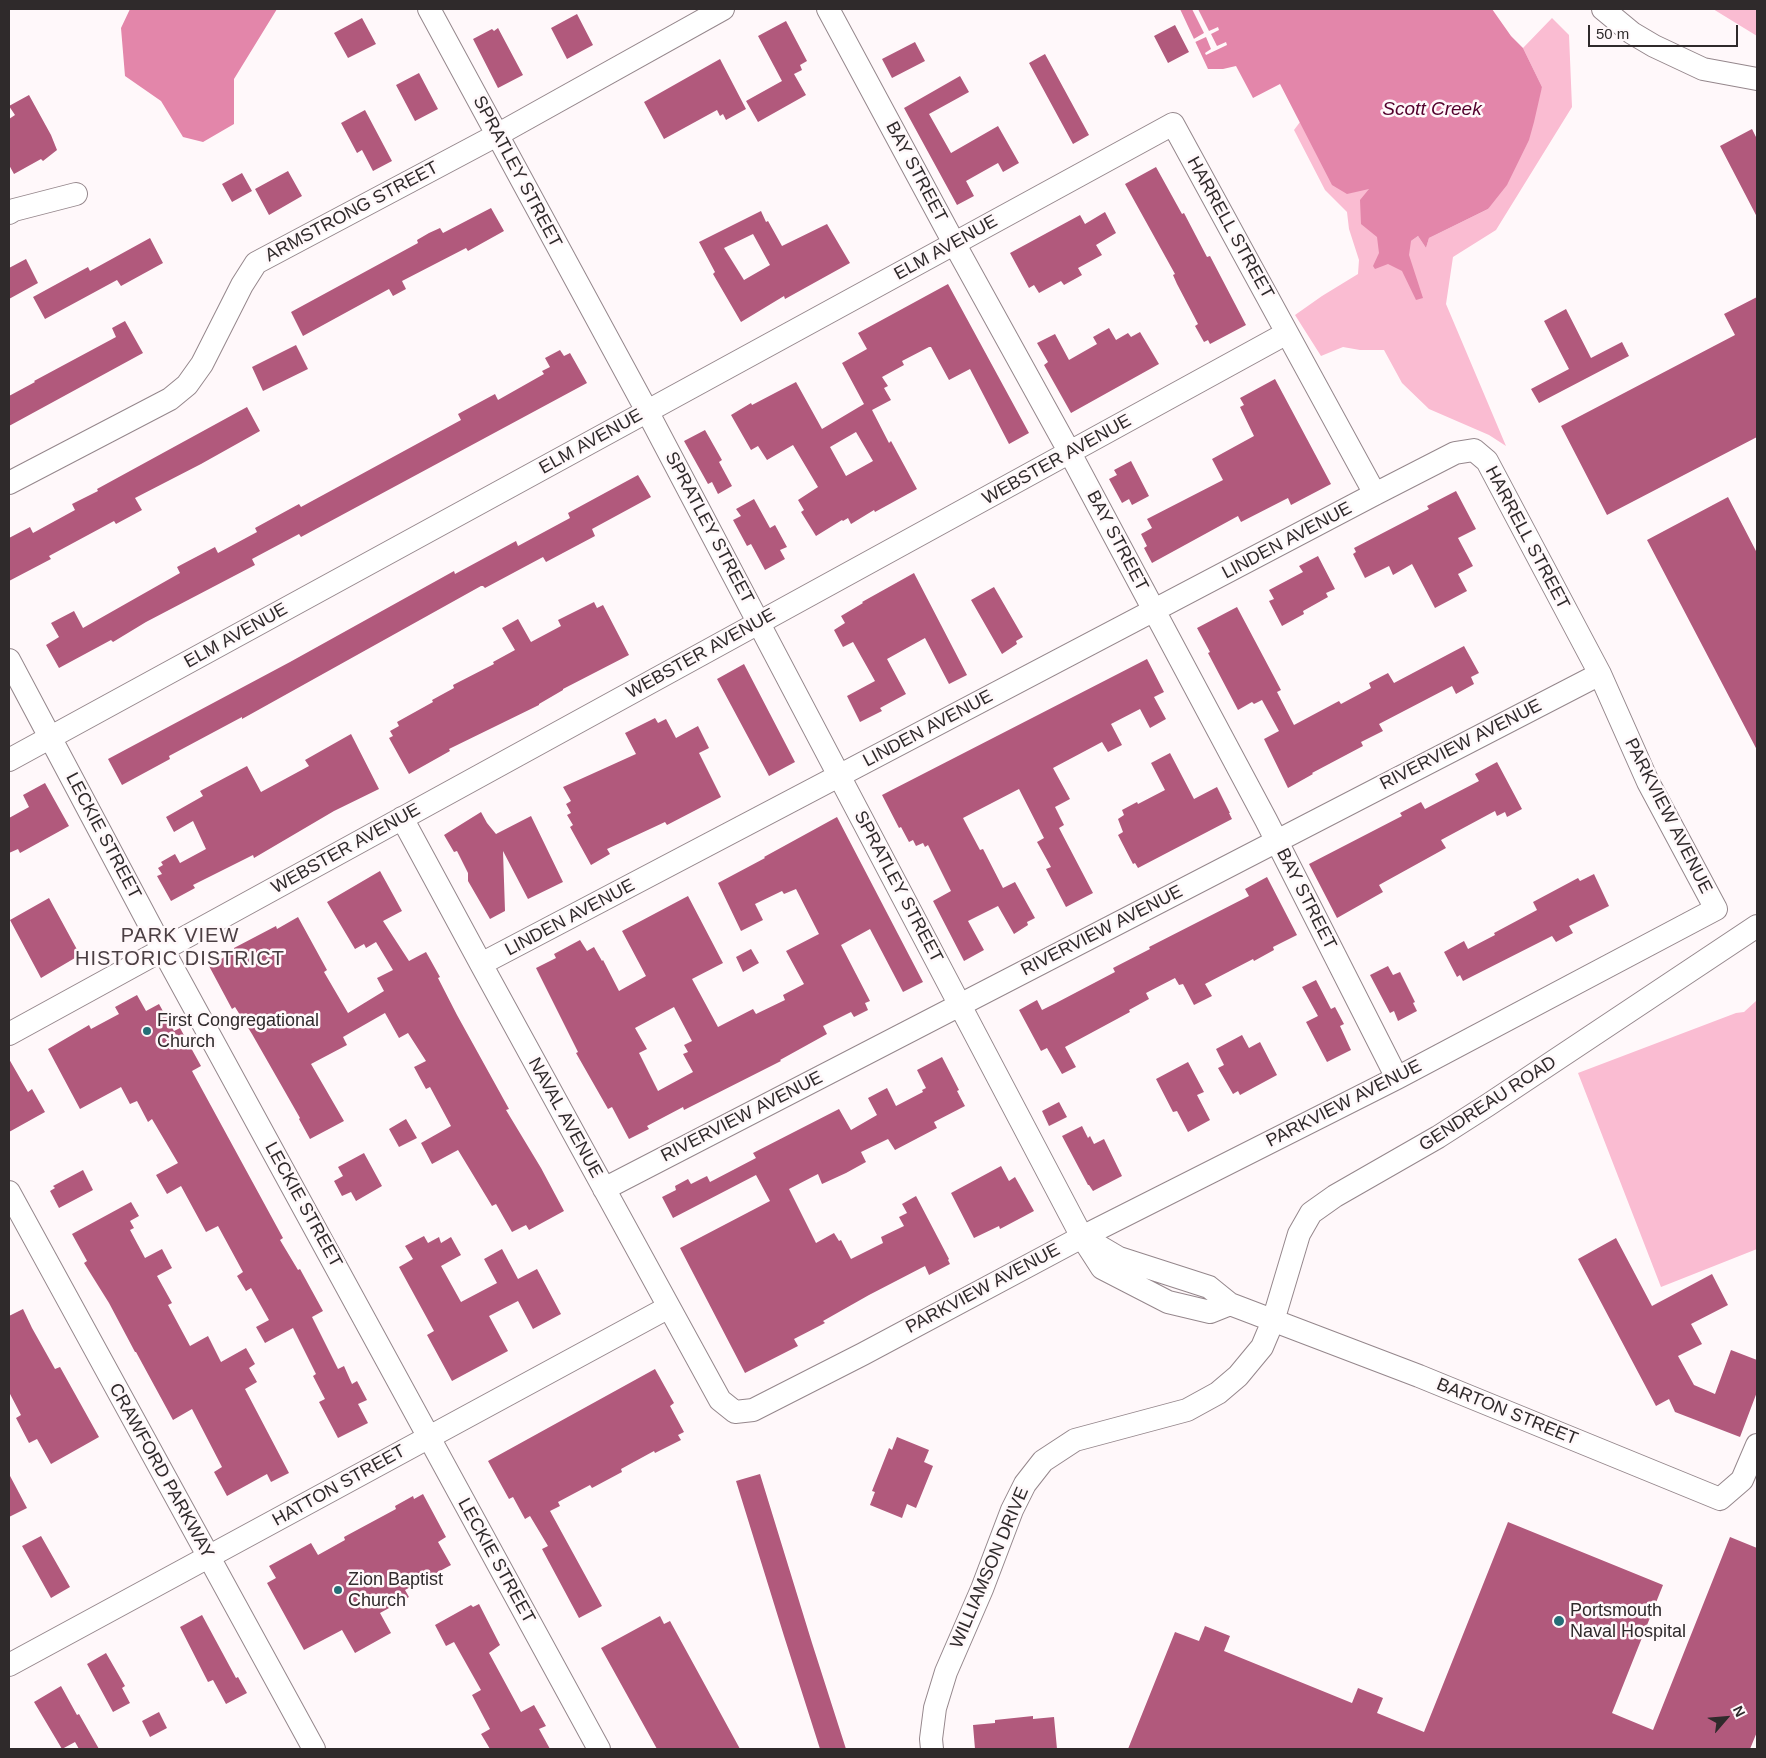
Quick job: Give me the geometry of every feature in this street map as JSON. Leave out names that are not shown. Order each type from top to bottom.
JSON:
[{"type":"street","name":"SPRATLEY STREET","points":[[429,9],[647,411],[1082,1236]]},
{"type":"street","name":"ARMSTRONG STREET","points":[[9,483],[170,399],[187,385],[202,364],[242,285],[256,263],[497,135],[723,9]]},
{"type":"street","name":"BAY STREET","points":[[828,9],[1070,453],[1277,840],[1397,1078]]},
{"type":"street","points":[[1604,9],[1632,33],[1654,46],[1703,69],[1757,79]]},
{"type":"street","name":"ELM AVENUE","points":[[9,760],[1173,124]]},
{"type":"street","name":"HARRELL STREET","points":[[1173,124],[1287,333]]},
{"type":"street","points":[[9,213],[14,210],[76,194]]},
{"type":"street","points":[[1287,333],[1375,494]]},
{"type":"street","name":"WEBSTER AVENUE","points":[[9,1034],[1287,333]]},
{"type":"street","name":"HARRELL STREET","points":[[1375,494],[1456,453],[1474,450],[1487,461],[1600,674]]},
{"type":"street","name":"LINDEN AVENUE","points":[[481,964],[1375,494]]},
{"type":"street","name":"LECKIE STREET","points":[[9,660],[164,950],[599,1749]]},
{"type":"street","name":"RIVERVIEW AVENUE","points":[[604,1189],[1600,674]]},
{"type":"street","name":"PARKVIEW AVENUE","points":[[735,1412],[753,1410],[863,1354],[1082,1236],[1397,1078],[1716,909],[1648,782],[1600,674]]},
{"type":"street","name":"NAVAL AVENUE","points":[[402,818],[720,1400],[735,1412]]},
{"type":"street","name":"GENDREAU ROAD","points":[[1273,1321],[1299,1234],[1311,1213],[1335,1196],[1455,1127],[1757,926]]},
{"type":"street","name":"CRAWFORD PARKWAY","points":[[9,1192],[207,1557],[314,1749]]},
{"type":"street","name":"BARTON STREET","points":[[1082,1236],[1102,1268],[1168,1302],[1210,1312],[1230,1304],[1419,1376],[1720,1499],[1742,1480],[1757,1445]]},
{"type":"street","name":"HATTON STREET","points":[[9,1665],[669,1307]]},
{"type":"street","name":"WILLIAMSON DRIVE","points":[[932,1749],[931,1739],[936,1708],[946,1672],[982,1589],[1012,1510],[1025,1484],[1043,1461],[1075,1440],[1187,1410],[1218,1393],[1238,1376],[1262,1347],[1273,1321]]},
{"type":"shaded area","points":[[1713,9],[1757,9],[1757,36]]},
{"type":"shaded area","points":[[1552,18],[1569,35],[1572,107],[1496,230],[1453,257],[1446,304],[1506,446],[1489,435],[1429,409],[1402,383],[1384,350],[1360,350],[1343,347],[1321,356],[1295,315],[1358,274],[1359,260],[1349,229],[1347,212],[1325,190],[1294,130],[1300,122],[1347,189],[1370,189],[1411,241],[1418,236],[1426,248],[1429,238],[1488,209],[1542,87],[1523,48]]},
{"type":"shaded area","points":[[1756,1001],[1757,1249],[1661,1287],[1578,1073],[1736,1013],[1744,1012]]},
{"type":"water","points":[[130,9],[277,9],[234,79],[234,124],[203,142],[183,137],[161,101],[125,76],[121,28]]},
{"type":"water","name":"Scott Creek","points":[[1180,9],[1492,9],[1511,36],[1523,48],[1542,87],[1534,122],[1529,140],[1507,185],[1488,209],[1429,238],[1426,248],[1418,236],[1411,241],[1409,255],[1423,298],[1416,300],[1402,271],[1388,264],[1375,269],[1373,266],[1379,253],[1377,237],[1361,224],[1360,200],[1369,189],[1347,194],[1332,185],[1280,84],[1253,98],[1236,66],[1223,69],[1208,69]]},
{"type":"pier","points":[[1192,9],[1198,9],[1209,31],[1218,27],[1219,30],[1211,34],[1217,46],[1226,42],[1227,45],[1206,55],[1205,53],[1211,49],[1206,37],[1193,43],[1192,40],[1204,33]]},
{"type":"building","points":[[577,14],[593,45],[567,59],[551,28]]},
{"type":"building","points":[[362,18],[376,44],[348,58],[334,33]]},
{"type":"building","points":[[786,21],[807,61],[800,65],[802,70],[794,74],[806,95],[758,122],[746,101],[782,81],[758,36]]},
{"type":"building","points":[[1175,25],[1189,52],[1168,63],[1154,36]]},
{"type":"building","points":[[498,28],[523,75],[498,88],[473,39],[492,29],[494,31]]},
{"type":"building","points":[[915,42],[925,61],[892,78],[882,59]]},
{"type":"building","points":[[1045,54],[1089,135],[1073,144],[1029,63]]},
{"type":"building","points":[[720,59],[746,109],[726,120],[723,114],[720,116],[717,110],[664,139],[644,102]]},
{"type":"building","points":[[419,73],[438,109],[415,121],[396,85]]},
{"type":"building","points":[[960,76],[969,92],[929,114],[951,153],[998,126],[1019,163],[1003,172],[998,163],[966,181],[974,196],[957,205],[904,108]]},
{"type":"building","points":[[29,95],[57,150],[43,161],[41,159],[14,174],[9,165],[9,119],[15,115],[9,106]]},
{"type":"building","points":[[365,110],[392,161],[373,171],[362,150],[357,153],[341,123]]},
{"type":"building","points":[[1752,129],[1757,139],[1757,217],[1720,146]]},
{"type":"building","points":[[1156,167],[1182,214],[1184,213],[1207,257],[1210,256],[1246,325],[1210,344],[1208,340],[1204,342],[1195,326],[1198,324],[1177,284],[1173,275],[1175,274],[1125,184]]},
{"type":"building","points":[[288,171],[302,196],[269,215],[255,189]]},
{"type":"building","points":[[242,173],[252,191],[232,202],[222,184]]},
{"type":"building","points":[[491,208],[504,231],[468,251],[466,248],[402,281],[406,289],[393,296],[389,289],[303,336],[291,312],[418,243],[417,240],[429,233],[440,228],[443,233]]},
{"type":"building","points":[[761,211],[782,246],[827,224],[850,263],[785,299],[784,296],[741,322],[713,274],[715,272],[699,242]],"holes":[[[753,234],[770,265],[744,280],[724,248]]]},
{"type":"building","points":[[1105,212],[1116,233],[1096,245],[1102,255],[1078,268],[1082,275],[1064,285],[1061,281],[1039,293],[1034,285],[1029,288],[1010,253],[1080,215],[1085,224]]},
{"type":"building","points":[[150,238],[163,263],[121,286],[117,280],[45,319],[33,297],[88,267],[90,271]]},
{"type":"building","points":[[26,259],[38,283],[9,299],[9,268]]},
{"type":"building","points":[[948,284],[1029,433],[1009,444],[970,369],[949,380],[931,347],[929,347],[902,361],[904,365],[882,377],[888,386],[884,388],[891,400],[872,410],[889,443],[891,441],[917,489],[875,512],[874,510],[851,524],[848,518],[842,520],[816,536],[801,512],[804,510],[798,500],[818,487],[793,445],[767,460],[758,446],[751,450],[731,415],[751,403],[752,405],[796,382],[822,429],[864,404],[842,363],[867,349],[858,333]],"holes":[[[856,432],[873,461],[846,476],[830,447]]]},
{"type":"building","points":[[1757,297],[1757,437],[1607,515],[1561,426],[1735,335],[1724,314]]},
{"type":"building","points":[[1566,309],[1591,358],[1622,342],[1629,356],[1539,403],[1531,389],[1569,369],[1544,321]]},
{"type":"building","points":[[125,321],[143,353],[9,426],[9,396],[116,337],[112,328]]},
{"type":"building","points":[[1109,328],[1116,340],[1128,333],[1131,337],[1140,332],[1159,364],[1071,413],[1044,365],[1048,362],[1037,343],[1055,334],[1069,360],[1097,344],[1093,337]]},
{"type":"building","points":[[296,345],[308,369],[263,391],[252,367]]},
{"type":"building","points":[[560,350],[564,356],[570,353],[587,383],[301,537],[299,534],[252,559],[255,565],[146,622],[113,642],[111,640],[59,668],[46,645],[59,637],[51,623],[74,611],[83,628],[180,573],[177,567],[215,547],[218,553],[257,532],[255,528],[299,504],[301,507],[461,420],[458,414],[495,394],[498,400],[544,374],[542,371],[550,367],[545,358]]},
{"type":"building","points":[[1275,379],[1331,484],[1291,505],[1288,498],[1241,522],[1238,516],[1152,563],[1144,548],[1147,546],[1141,534],[1152,528],[1147,519],[1223,480],[1212,459],[1254,436],[1240,407],[1244,405],[1240,398]]},
{"type":"building","points":[[247,407],[260,431],[135,498],[142,510],[116,524],[114,521],[49,556],[51,559],[9,581],[9,538],[30,527],[33,533],[75,510],[72,504],[98,491],[97,489]]},
{"type":"building","points":[[705,430],[722,460],[719,462],[732,486],[718,494],[712,482],[708,484],[684,441]]},
{"type":"building","points":[[1131,461],[1149,496],[1132,505],[1129,499],[1122,503],[1109,479],[1117,475],[1114,470]]},
{"type":"building","points":[[638,475],[651,497],[592,529],[595,536],[546,562],[543,557],[485,588],[481,586],[242,719],[242,717],[169,756],[170,759],[122,785],[108,759],[290,662],[454,571],[455,574],[516,541],[518,546],[570,518],[568,513]]},
{"type":"building","points":[[1456,491],[1476,529],[1458,538],[1473,566],[1458,574],[1467,591],[1435,608],[1412,564],[1393,575],[1389,566],[1365,578],[1353,554],[1356,552],[1354,548],[1429,509],[1427,506]]},
{"type":"building","points":[[1728,497],[1757,553],[1757,750],[1647,540]]},
{"type":"building","points":[[754,499],[770,528],[775,525],[787,547],[780,550],[785,559],[765,570],[751,544],[747,546],[733,520],[741,516],[736,509]]},
{"type":"building","points":[[1318,556],[1335,589],[1326,593],[1328,597],[1303,611],[1304,614],[1282,626],[1269,601],[1274,599],[1269,590],[1303,572],[1299,566]]},
{"type":"building","points":[[914,573],[967,675],[949,684],[925,638],[887,659],[906,694],[880,708],[882,711],[860,722],[847,696],[875,681],[853,642],[843,647],[834,630],[845,623],[841,616]]},
{"type":"building","points":[[994,587],[1023,637],[1016,641],[1017,644],[1002,654],[971,600]]},
{"type":"building","points":[[594,602],[597,608],[603,605],[629,655],[563,689],[539,705],[449,749],[450,751],[409,774],[389,738],[393,736],[390,731],[399,726],[397,722],[433,702],[432,700],[454,688],[453,685],[494,664],[493,662],[515,650],[502,628],[518,619],[531,642],[561,626],[558,620]]},
{"type":"building","points":[[1237,607],[1281,690],[1277,692],[1294,725],[1339,701],[1341,704],[1371,688],[1369,683],[1388,673],[1394,683],[1464,646],[1479,673],[1471,677],[1474,684],[1456,694],[1452,686],[1379,724],[1383,731],[1361,742],[1363,746],[1288,788],[1264,739],[1279,731],[1262,700],[1254,704],[1252,702],[1238,710],[1197,628]]},
{"type":"building","points":[[1147,659],[1164,692],[1154,697],[1166,719],[1150,728],[1140,709],[1111,724],[1122,745],[1108,752],[1102,742],[1053,768],[1070,799],[1055,807],[1064,825],[1059,828],[1093,893],[1066,907],[1046,869],[1051,867],[1037,842],[1044,838],[1019,789],[963,818],[980,850],[983,849],[1003,888],[1015,882],[1035,918],[1027,922],[1028,925],[1014,934],[998,906],[968,921],[984,950],[964,961],[933,901],[951,891],[928,845],[925,847],[923,843],[916,846],[913,840],[909,842],[901,827],[899,828],[882,795]]},
{"type":"building","points":[[744,664],[795,762],[769,776],[717,679]]},
{"type":"building","points":[[655,718],[658,723],[666,719],[676,738],[698,726],[709,748],[699,753],[721,797],[667,825],[665,822],[607,849],[610,854],[591,865],[570,827],[573,825],[567,815],[571,813],[566,804],[571,801],[563,787],[636,754],[625,733]]},
{"type":"building","points":[[351,734],[379,789],[334,811],[254,858],[253,855],[193,885],[195,888],[171,901],[157,876],[162,874],[158,868],[163,865],[161,862],[175,854],[180,863],[206,849],[193,821],[174,832],[166,817],[203,796],[200,791],[247,766],[261,792],[309,766],[305,760]]},
{"type":"building","points":[[1170,753],[1194,799],[1217,787],[1232,819],[1138,868],[1135,863],[1133,864],[1118,835],[1123,832],[1118,819],[1124,815],[1122,810],[1165,790],[1151,763]]},
{"type":"building","points":[[1497,762],[1522,809],[1507,817],[1505,812],[1497,816],[1495,811],[1441,840],[1446,848],[1379,885],[1383,892],[1337,918],[1309,864],[1402,816],[1400,813],[1421,802],[1425,809],[1479,781],[1475,774]]},
{"type":"building","points":[[45,783],[69,826],[20,853],[18,849],[9,853],[9,818],[29,807],[23,795]]},
{"type":"building","points":[[481,812],[496,834],[531,816],[563,882],[528,899],[503,851],[505,911],[490,919],[468,881],[468,873],[457,851],[454,852],[444,835]]},
{"type":"building","points":[[837,817],[923,982],[903,992],[870,929],[841,945],[870,1001],[865,1003],[868,1010],[854,1017],[851,1012],[823,1026],[827,1034],[781,1061],[684,1110],[683,1107],[647,1126],[649,1129],[629,1139],[612,1107],[608,1109],[576,1053],[578,1052],[536,968],[556,958],[554,954],[580,940],[587,951],[594,947],[619,991],[646,976],[622,931],[688,896],[723,963],[692,979],[718,1027],[753,1009],[756,1014],[785,1000],[783,995],[804,984],[786,951],[819,934],[796,889],[784,894],[782,891],[755,904],[763,920],[741,931],[718,883]],"holes":[[[674,1007],[692,1041],[684,1045],[688,1052],[683,1054],[693,1072],[658,1091],[639,1053],[647,1049],[635,1028]]]},
{"type":"building","points":[[380,871],[402,911],[383,921],[409,961],[426,952],[440,977],[438,978],[457,1015],[509,1109],[506,1110],[564,1211],[529,1230],[526,1225],[512,1232],[496,1204],[492,1206],[458,1150],[432,1164],[421,1143],[451,1126],[430,1087],[426,1089],[414,1067],[426,1061],[408,1033],[399,1038],[385,1013],[343,1037],[347,1045],[311,1064],[344,1121],[310,1139],[252,1034],[235,1007],[232,1009],[209,966],[235,951],[234,948],[276,926],[277,929],[298,917],[327,970],[324,972],[348,1013],[384,991],[377,978],[393,970],[376,942],[366,948],[364,944],[355,949],[327,902]]},
{"type":"building","points":[[1594,874],[1609,906],[1569,926],[1573,933],[1556,942],[1552,936],[1463,981],[1460,975],[1457,977],[1444,952],[1464,941],[1468,949],[1495,935],[1494,933],[1537,910],[1533,902],[1578,878],[1580,881]]},
{"type":"building","points":[[1267,877],[1297,935],[1273,947],[1274,950],[1254,961],[1253,959],[1205,984],[1212,996],[1194,1005],[1183,984],[1179,985],[1175,978],[1146,993],[1149,999],[1129,1010],[1130,1012],[1065,1047],[1076,1067],[1062,1074],[1047,1048],[1041,1051],[1019,1010],[1037,1000],[1042,1010],[1115,972],[1113,968],[1150,949],[1149,947],[1249,896],[1245,889]]},
{"type":"building","points":[[49,898],[80,955],[41,978],[10,920]]},
{"type":"building","points":[[751,949],[759,963],[743,972],[736,957]]},
{"type":"building","points":[[1388,966],[1393,975],[1400,972],[1415,1002],[1413,1003],[1417,1011],[1398,1021],[1394,1011],[1390,1013],[1370,975]]},
{"type":"building","points":[[1316,980],[1331,1009],[1335,1007],[1344,1024],[1340,1026],[1351,1050],[1327,1062],[1306,1022],[1318,1016],[1302,987]]},
{"type":"building","points":[[137,995],[146,1011],[159,1004],[174,1031],[180,1028],[201,1066],[192,1071],[283,1238],[280,1240],[298,1270],[300,1269],[323,1311],[312,1317],[338,1369],[344,1366],[352,1384],[357,1381],[367,1400],[358,1404],[368,1423],[338,1438],[319,1402],[325,1399],[313,1376],[316,1374],[293,1328],[265,1343],[256,1327],[269,1320],[251,1288],[246,1291],[237,1276],[243,1272],[218,1226],[206,1232],[181,1186],[167,1194],[156,1175],[178,1163],[152,1119],[148,1122],[137,1101],[130,1104],[121,1087],[80,1109],[48,1049],[89,1025],[91,1029],[119,1014],[115,1007]]},
{"type":"building","points":[[1242,1035],[1249,1048],[1260,1042],[1277,1075],[1240,1095],[1238,1091],[1233,1094],[1218,1068],[1224,1065],[1216,1049]]},
{"type":"building","points":[[942,1057],[965,1106],[934,1122],[937,1128],[895,1150],[888,1139],[861,1152],[866,1162],[846,1173],[822,1184],[818,1174],[789,1189],[816,1243],[834,1233],[839,1241],[841,1240],[851,1259],[883,1243],[881,1237],[904,1226],[899,1217],[907,1213],[902,1204],[916,1196],[950,1264],[929,1275],[925,1266],[869,1295],[823,1321],[825,1323],[794,1339],[798,1346],[745,1373],[680,1248],[770,1201],[756,1175],[673,1218],[662,1197],[676,1190],[675,1186],[688,1179],[691,1184],[707,1176],[710,1182],[756,1158],[753,1153],[839,1109],[851,1130],[877,1115],[868,1098],[887,1088],[896,1106],[923,1092],[922,1090],[926,1088],[917,1070]]},
{"type":"building","points":[[9,1059],[28,1092],[32,1089],[45,1112],[9,1132]]},
{"type":"building","points":[[1188,1062],[1204,1092],[1197,1095],[1210,1120],[1188,1132],[1177,1111],[1173,1112],[1156,1079]]},
{"type":"building","points":[[1059,1102],[1067,1117],[1049,1126],[1042,1111]]},
{"type":"building","points":[[406,1119],[417,1138],[399,1147],[389,1129]]},
{"type":"building","points":[[1082,1126],[1088,1138],[1090,1136],[1094,1144],[1104,1139],[1122,1176],[1093,1191],[1062,1136]]},
{"type":"building","points":[[364,1153],[382,1186],[356,1201],[351,1192],[342,1196],[334,1181],[343,1176],[338,1167]]},
{"type":"building","points":[[1001,1166],[1009,1181],[1015,1177],[1034,1211],[1000,1229],[999,1226],[974,1238],[951,1193]]},
{"type":"building","points":[[83,1170],[93,1190],[59,1208],[50,1191],[55,1188],[53,1186]]},
{"type":"building","points":[[131,1202],[139,1216],[130,1221],[134,1228],[130,1230],[145,1258],[162,1249],[172,1268],[157,1276],[172,1303],[168,1305],[190,1346],[208,1336],[221,1362],[246,1348],[255,1364],[249,1368],[257,1382],[245,1389],[289,1473],[271,1482],[267,1474],[227,1496],[214,1472],[222,1467],[192,1409],[173,1420],[109,1303],[84,1263],[87,1261],[72,1234]]},
{"type":"building","points":[[424,1236],[428,1243],[439,1237],[441,1243],[451,1237],[461,1255],[441,1266],[461,1302],[497,1283],[484,1259],[502,1249],[518,1279],[537,1269],[561,1314],[533,1329],[518,1301],[489,1316],[508,1351],[452,1381],[427,1335],[434,1331],[399,1267],[413,1259],[405,1246]]},
{"type":"building","points":[[1616,1238],[1652,1306],[1712,1274],[1728,1305],[1691,1324],[1702,1344],[1678,1356],[1694,1385],[1715,1394],[1731,1350],[1757,1360],[1757,1392],[1740,1437],[1675,1412],[1669,1399],[1656,1406],[1578,1259]]},
{"type":"building","points":[[23,1309],[55,1369],[60,1367],[99,1437],[51,1464],[37,1439],[29,1443],[16,1418],[21,1415],[9,1392],[9,1316]]},
{"type":"building","points":[[655,1369],[674,1403],[670,1406],[684,1432],[678,1435],[681,1440],[655,1453],[654,1451],[621,1469],[622,1472],[592,1488],[590,1485],[558,1502],[560,1506],[550,1511],[602,1606],[579,1618],[542,1549],[548,1546],[530,1516],[525,1519],[513,1497],[509,1499],[488,1461]]},
{"type":"building","points":[[897,1437],[929,1450],[924,1462],[933,1466],[916,1508],[907,1504],[902,1518],[870,1505],[875,1492],[872,1491],[889,1448],[892,1450]]},
{"type":"building","points":[[9,1474],[27,1508],[9,1517]]},
{"type":"building","points":[[760,1474],[846,1749],[820,1749],[784,1636],[736,1481]]},
{"type":"building","name":"Zion Baptist Church","points":[[423,1494],[446,1537],[438,1542],[451,1565],[405,1590],[409,1597],[380,1613],[391,1633],[355,1653],[342,1630],[304,1650],[267,1583],[276,1578],[269,1566],[311,1543],[318,1555],[345,1540],[344,1537],[396,1509],[395,1506],[413,1496],[414,1499]]},
{"type":"building","name":"Portsmouth Naval Hospital","points":[[1508,1522],[1663,1585],[1612,1713],[1653,1730],[1730,1537],[1757,1548],[1757,1732],[1750,1749],[1128,1749],[1175,1632],[1199,1641],[1205,1626],[1230,1636],[1224,1651],[1352,1703],[1358,1688],[1383,1698],[1377,1713],[1424,1732]]},
{"type":"building","points":[[41,1536],[70,1587],[51,1598],[22,1546]]},
{"type":"building","points":[[479,1604],[500,1645],[489,1653],[521,1712],[534,1705],[546,1726],[539,1729],[550,1749],[490,1749],[481,1734],[490,1729],[472,1695],[481,1690],[454,1642],[446,1646],[435,1625],[471,1605],[473,1607]]},
{"type":"building","points":[[202,1615],[236,1678],[238,1677],[247,1693],[226,1704],[213,1680],[208,1682],[180,1627]]},
{"type":"building","points":[[660,1616],[664,1624],[670,1621],[740,1749],[657,1749],[601,1648]]},
{"type":"building","points":[[106,1653],[125,1686],[122,1688],[130,1703],[113,1712],[87,1664]]},
{"type":"building","points":[[61,1686],[99,1749],[79,1749],[75,1742],[62,1749],[34,1702]]},
{"type":"building","points":[[159,1712],[167,1728],[150,1737],[142,1721]]},
{"type":"building","points":[[1033,1716],[1033,1719],[1054,1717],[1057,1749],[975,1749],[973,1725],[995,1723],[995,1720]]},
{"type":"place","name":"First Congregational Church","points":[[147,1031]]},
{"type":"place","name":"Zion Baptist Church","points":[[338,1590]]},
{"type":"place","name":"Portsmouth Naval Hospital","points":[[1559,1621]]},
{"type":"district","name":"PARK VIEW HISTORIC DISTRICT","points":[[180,948]]}]
